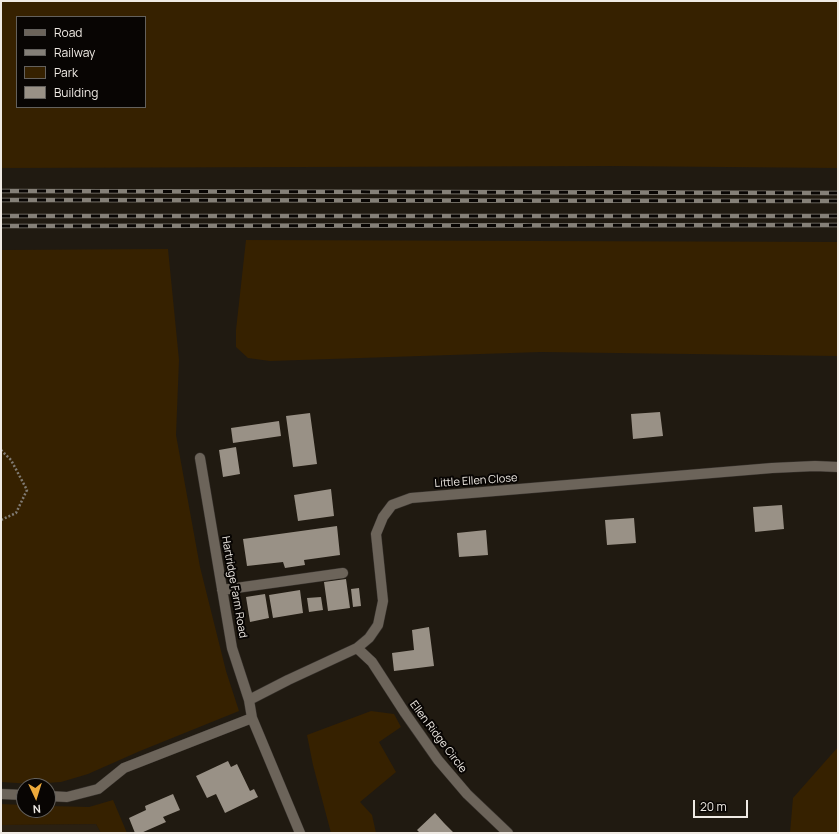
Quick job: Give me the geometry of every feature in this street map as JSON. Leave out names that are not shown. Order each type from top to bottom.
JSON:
[{"type":"street","name":"Hartridge Farm Road","points":[[200,458],[232,648],[249,700],[252,718],[300,833]]},
{"type":"street","name":"Little Ellen Close","points":[[249,700],[357,648],[369,638],[378,625],[383,600],[376,534],[383,517],[392,505],[411,498],[772,468],[816,466],[838,467]]},
{"type":"street","points":[[222,590],[343,572]]},
{"type":"street","name":"Ellen Ridge Circle","points":[[357,648],[372,662],[438,760],[467,794],[508,833]]},
{"type":"street","points":[[56,796],[67,797],[98,789],[124,768],[252,718]]},
{"type":"street","points":[[1,794],[16,795]]},
{"type":"path","points":[[1,450],[11,460],[27,490],[16,513],[1,520]]},
{"type":"shaded area","points":[[96,824],[101,833],[1,833],[1,825]]},
{"type":"green space","points":[[1,1],[838,1],[838,168],[613,166],[1,168]]},
{"type":"green space","points":[[246,240],[838,242],[838,356],[541,352],[270,361],[248,358],[236,347],[236,330]]},
{"type":"green space","points":[[168,249],[179,360],[176,435],[200,567],[226,671],[239,711],[140,751],[88,774],[61,782],[56,782],[56,778],[16,778],[16,783],[1,782],[1,250]]},
{"type":"green space","points":[[371,711],[394,714],[401,727],[379,742],[396,772],[360,802],[372,815],[376,833],[331,833],[313,765],[307,735]]},
{"type":"green space","points":[[838,747],[838,833],[790,833],[793,798]]},
{"type":"green space","points":[[113,800],[127,833],[101,833],[96,824],[1,825],[1,804],[16,805],[16,818],[56,818],[56,806],[89,807]]},
{"type":"building","points":[[660,412],[663,436],[633,439],[631,414]]},
{"type":"building","points":[[310,413],[317,464],[293,467],[286,416]]},
{"type":"building","points":[[279,421],[281,436],[233,443],[231,428]]},
{"type":"building","points":[[236,447],[240,474],[223,477],[219,450]]},
{"type":"building","points":[[331,489],[334,516],[298,521],[294,495]]},
{"type":"building","points":[[782,505],[784,529],[755,532],[753,507]]},
{"type":"building","points":[[634,518],[636,543],[607,545],[605,520]]},
{"type":"building","points":[[337,526],[340,555],[304,560],[305,565],[285,568],[283,562],[247,566],[243,539]]},
{"type":"building","points":[[486,530],[488,555],[459,557],[457,533]]},
{"type":"building","points":[[346,579],[350,608],[328,611],[324,582]]},
{"type":"building","points":[[359,588],[361,606],[353,607],[351,589]]},
{"type":"building","points":[[300,590],[303,613],[273,618],[269,595]]},
{"type":"building","points":[[265,594],[269,618],[250,622],[246,597]]},
{"type":"building","points":[[321,597],[323,610],[309,612],[307,598]]},
{"type":"building","points":[[429,627],[434,666],[394,671],[392,653],[414,650],[412,630]]},
{"type":"building","points":[[228,761],[231,767],[237,764],[250,791],[254,789],[258,797],[225,813],[216,794],[207,798],[196,776]]},
{"type":"building","points":[[173,794],[180,810],[163,817],[166,822],[141,833],[135,833],[129,818],[146,810],[145,806]]},
{"type":"building","points":[[435,813],[454,833],[420,833],[417,830]]},
{"type":"railway","points":[[1,191],[838,193]]},
{"type":"railway","points":[[1,200],[838,201]]},
{"type":"railway","points":[[1,216],[838,216]]},
{"type":"railway","points":[[1,226],[838,225]]}]
